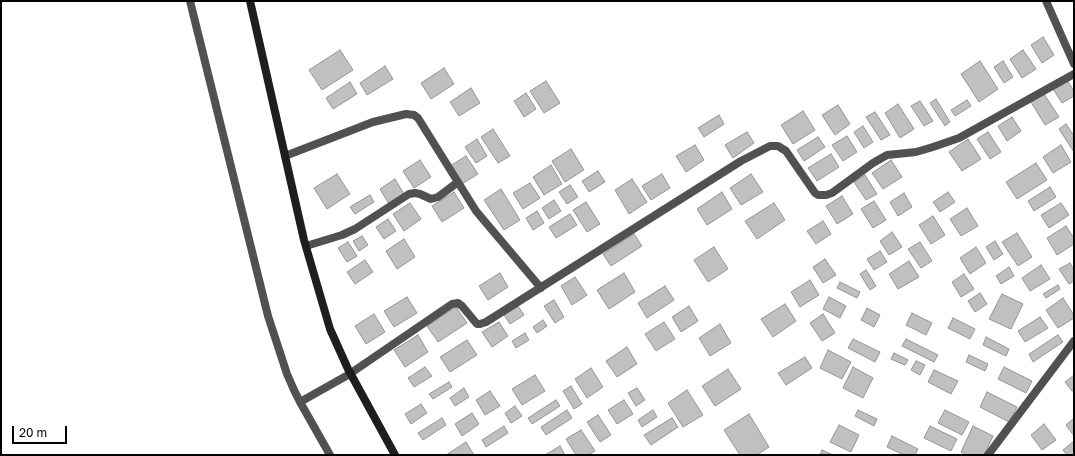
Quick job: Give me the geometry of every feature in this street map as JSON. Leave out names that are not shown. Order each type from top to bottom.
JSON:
[{"type":"main road","points":[[250,1],[284,156],[306,246],[330,329],[349,374],[395,455]]},
{"type":"street","points":[[190,1],[268,316],[294,390],[330,455]]},
{"type":"street","points":[[1046,1],[1074,64]]},
{"type":"street","points":[[300,402],[349,374],[452,304],[458,303],[477,324],[480,324],[541,288],[741,161],[770,146],[778,146],[786,151],[815,193],[818,195],[826,195],[832,193],[873,163],[887,155],[916,152],[959,138],[1074,74]]},
{"type":"street","points":[[284,156],[373,122],[411,114],[418,118],[476,211],[541,288]]},
{"type":"street","points":[[306,246],[342,235],[355,229],[409,194],[420,194],[431,199],[438,197],[458,182]]},
{"type":"street","points":[[988,455],[1074,341]]},
{"type":"building","points":[[1043,37],[1054,55],[1042,63],[1031,45]]},
{"type":"building","points":[[340,50],[353,70],[322,90],[309,70]]},
{"type":"building","points":[[1023,50],[1036,69],[1022,78],[1010,59]]},
{"type":"building","points":[[980,61],[998,89],[979,102],[961,74]]},
{"type":"building","points":[[1003,61],[1013,77],[1004,83],[994,67]]},
{"type":"building","points":[[385,66],[393,79],[367,95],[360,83]]},
{"type":"building","points":[[444,68],[454,84],[431,99],[421,83]]},
{"type":"building","points":[[1067,80],[1074,91],[1074,96],[1062,103],[1053,89]]},
{"type":"building","points":[[546,81],[560,103],[544,113],[530,91]]},
{"type":"building","points":[[350,82],[357,94],[333,109],[326,98]]},
{"type":"building","points":[[471,88],[480,103],[459,116],[450,102]]},
{"type":"building","points":[[526,93],[536,109],[524,117],[514,101]]},
{"type":"building","points":[[1044,94],[1059,117],[1045,125],[1031,102]]},
{"type":"building","points":[[936,99],[950,122],[945,126],[930,103]]},
{"type":"building","points":[[967,100],[971,106],[955,116],[951,110]]},
{"type":"building","points":[[920,101],[933,121],[924,126],[911,106]]},
{"type":"building","points":[[898,104],[914,129],[900,138],[885,113]]},
{"type":"building","points":[[838,105],[850,124],[835,135],[822,115]]},
{"type":"building","points":[[803,111],[815,130],[793,144],[781,125]]},
{"type":"building","points":[[875,112],[890,135],[881,140],[866,117]]},
{"type":"building","points":[[719,115],[724,124],[704,137],[698,128]]},
{"type":"building","points":[[1012,117],[1021,131],[1007,141],[998,126]]},
{"type":"building","points":[[1066,124],[1074,136],[1074,152],[1059,129]]},
{"type":"building","points":[[863,126],[873,142],[864,148],[854,132]]},
{"type":"building","points":[[493,129],[510,156],[498,163],[481,137]]},
{"type":"building","points":[[747,132],[754,143],[733,158],[725,145]]},
{"type":"building","points":[[988,132],[1001,152],[990,159],[977,139]]},
{"type":"building","points":[[847,136],[857,152],[843,161],[832,145]]},
{"type":"building","points":[[818,137],[825,147],[804,161],[797,150]]},
{"type":"building","points":[[477,139],[487,156],[476,163],[465,147]]},
{"type":"building","points":[[968,139],[981,159],[962,171],[949,152]]},
{"type":"building","points":[[695,145],[704,160],[686,172],[676,156]]},
{"type":"building","points":[[1061,145],[1071,162],[1053,173],[1043,157]]},
{"type":"building","points":[[571,149],[584,170],[565,182],[552,161]]},
{"type":"building","points":[[831,154],[839,167],[817,181],[808,168]]},
{"type":"building","points":[[466,156],[478,174],[462,184],[450,166]]},
{"type":"building","points":[[420,160],[431,177],[414,188],[403,171]]},
{"type":"building","points":[[891,160],[902,177],[883,189],[872,173]]},
{"type":"building","points":[[1036,163],[1047,180],[1017,199],[1006,182]]},
{"type":"building","points":[[551,165],[562,184],[544,195],[533,177]]},
{"type":"building","points":[[598,171],[605,182],[589,192],[582,181]]},
{"type":"building","points":[[337,174],[350,194],[327,209],[314,188]]},
{"type":"building","points":[[662,174],[670,188],[651,200],[642,186]]},
{"type":"building","points":[[751,174],[763,192],[741,205],[730,188]]},
{"type":"building","points":[[865,175],[877,194],[866,200],[854,182]]},
{"type":"building","points":[[395,179],[404,194],[389,204],[380,189]]},
{"type":"building","points":[[632,179],[647,202],[629,214],[615,190]]},
{"type":"building","points":[[530,183],[540,198],[523,209],[513,193]]},
{"type":"building","points":[[570,185],[578,197],[567,204],[559,192]]},
{"type":"building","points":[[1050,187],[1056,197],[1034,211],[1028,201]]},
{"type":"building","points":[[501,189],[520,220],[504,230],[484,200]]},
{"type":"building","points":[[454,192],[464,208],[442,222],[432,206]]},
{"type":"building","points":[[722,192],[732,209],[707,225],[697,209]]},
{"type":"building","points":[[948,192],[955,202],[940,212],[933,202]]},
{"type":"building","points":[[904,193],[912,207],[898,216],[890,202]]},
{"type":"building","points":[[370,195],[374,202],[355,214],[350,207]]},
{"type":"building","points":[[842,196],[853,214],[837,224],[826,206]]},
{"type":"building","points":[[554,200],[561,211],[549,219],[542,208]]},
{"type":"building","points":[[874,201],[886,220],[873,228],[861,209]]},
{"type":"building","points":[[586,202],[600,224],[587,232],[573,210]]},
{"type":"building","points":[[410,203],[421,219],[404,231],[393,214]]},
{"type":"building","points":[[774,203],[785,220],[757,239],[745,221]]},
{"type":"building","points":[[1061,203],[1069,215],[1049,228],[1041,215]]},
{"type":"building","points":[[967,208],[978,226],[961,236],[950,219]]},
{"type":"building","points":[[537,211],[544,223],[533,230],[526,218]]},
{"type":"building","points":[[570,214],[577,225],[556,238],[549,227]]},
{"type":"building","points":[[933,216],[945,235],[931,244],[919,225]]},
{"type":"building","points":[[388,219],[396,231],[384,239],[376,227]]},
{"type":"building","points":[[823,221],[831,234],[816,244],[807,231]]},
{"type":"building","points":[[1066,226],[1074,238],[1074,244],[1057,255],[1047,238]]},
{"type":"building","points":[[892,232],[902,247],[889,255],[880,241]]},
{"type":"building","points":[[1017,233],[1032,257],[1018,266],[1002,242]]},
{"type":"building","points":[[634,234],[642,246],[611,266],[603,254]]},
{"type":"building","points":[[362,236],[368,245],[359,251],[353,241]]},
{"type":"building","points":[[404,239],[415,257],[397,269],[386,251]]},
{"type":"building","points":[[995,241],[1003,254],[994,260],[986,247]]},
{"type":"building","points":[[348,242],[357,256],[347,262],[338,248]]},
{"type":"building","points":[[920,242],[932,261],[921,268],[908,249]]},
{"type":"building","points":[[714,247],[728,269],[708,282],[694,260]]},
{"type":"building","points":[[976,247],[986,263],[970,274],[960,258]]},
{"type":"building","points":[[880,251],[887,262],[874,270],[867,259]]},
{"type":"building","points":[[825,259],[836,275],[823,283],[813,267]]},
{"type":"building","points":[[365,260],[373,272],[355,284],[347,272]]},
{"type":"building","points":[[909,261],[919,277],[898,289],[889,274]]},
{"type":"building","points":[[1070,263],[1074,270],[1074,281],[1069,284],[1059,269]]},
{"type":"building","points":[[1041,265],[1050,279],[1030,291],[1022,278]]},
{"type":"building","points":[[1009,267],[1014,276],[1001,284],[996,276]]},
{"type":"building","points":[[866,270],[876,286],[870,290],[860,274]]},
{"type":"building","points":[[500,273],[508,287],[488,300],[479,286]]},
{"type":"building","points":[[624,273],[635,292],[609,309],[597,290]]},
{"type":"building","points":[[964,274],[974,289],[961,297],[952,282]]},
{"type":"building","points":[[575,277],[587,295],[572,305],[561,286]]},
{"type":"building","points":[[810,280],[819,295],[800,307],[791,292]]},
{"type":"building","points":[[840,282],[860,292],[857,298],[837,288]]},
{"type":"building","points":[[1058,285],[1060,289],[1046,298],[1043,294]]},
{"type":"building","points":[[665,286],[674,300],[647,318],[638,303]]},
{"type":"building","points":[[980,293],[987,304],[975,312],[968,301]]},
{"type":"building","points":[[1002,294],[1023,304],[1011,329],[989,319]]},
{"type":"building","points":[[407,297],[417,313],[394,327],[384,311]]},
{"type":"building","points":[[829,297],[846,306],[840,318],[823,309]]},
{"type":"building","points":[[1063,298],[1074,315],[1074,318],[1058,328],[1046,310]]},
{"type":"building","points":[[554,300],[564,317],[555,323],[544,306]]},
{"type":"building","points":[[785,304],[796,321],[773,337],[761,319]]},
{"type":"building","points":[[518,306],[524,315],[510,324],[504,315]]},
{"type":"building","points":[[689,306],[698,321],[681,332],[672,317]]},
{"type":"building","points":[[456,307],[467,323],[438,342],[427,326]]},
{"type":"building","points":[[867,308],[880,315],[874,327],[861,320]]},
{"type":"building","points":[[912,313],[932,323],[926,335],[906,325]]},
{"type":"building","points":[[374,314],[385,332],[366,344],[355,326]]},
{"type":"building","points":[[823,314],[835,333],[822,341],[810,323]]},
{"type":"building","points":[[1040,317],[1048,328],[1025,342],[1018,331]]},
{"type":"building","points":[[953,318],[975,329],[970,339],[948,328]]},
{"type":"building","points":[[543,320],[547,326],[537,333],[533,327]]},
{"type":"building","points":[[499,322],[508,336],[492,347],[482,332]]},
{"type":"building","points":[[664,322],[675,339],[656,351],[645,334]]},
{"type":"building","points":[[720,324],[731,343],[710,356],[699,338]]},
{"type":"building","points":[[525,333],[529,340],[516,348],[512,341]]},
{"type":"building","points":[[418,335],[428,352],[405,367],[394,350]]},
{"type":"building","points":[[1058,335],[1063,342],[1033,362],[1029,354]]},
{"type":"building","points":[[986,337],[1009,349],[1006,356],[983,345]]},
{"type":"building","points":[[853,339],[880,352],[875,362],[848,348]]},
{"type":"building","points":[[906,339],[938,355],[934,362],[902,346]]},
{"type":"building","points":[[467,340],[477,355],[450,372],[440,357]]},
{"type":"building","points":[[627,347],[637,364],[617,377],[606,361]]},
{"type":"building","points":[[828,350],[851,362],[842,379],[820,368]]},
{"type":"building","points":[[894,353],[908,360],[905,365],[891,359]]},
{"type":"building","points":[[969,355],[988,364],[985,371],[966,362]]},
{"type":"building","points":[[805,357],[812,368],[786,385],[778,373]]},
{"type":"building","points":[[916,361],[925,365],[920,375],[911,370]]},
{"type":"building","points":[[425,367],[432,376],[414,387],[408,378]]},
{"type":"building","points":[[853,367],[873,378],[863,398],[843,388]]},
{"type":"building","points":[[1004,367],[1032,381],[1026,393],[998,379]]},
{"type":"building","points":[[591,368],[603,387],[587,398],[575,379]]},
{"type":"building","points":[[728,369],[741,389],[715,406],[702,386]]},
{"type":"building","points":[[934,370],[958,381],[951,394],[928,382]]},
{"type":"building","points":[[535,375],[545,391],[522,405],[512,389]]},
{"type":"building","points":[[1074,375],[1074,390],[1072,391],[1065,382]]},
{"type":"building","points":[[449,382],[452,387],[433,399],[429,394]]},
{"type":"building","points":[[571,386],[582,404],[574,409],[563,391]]},
{"type":"building","points":[[464,388],[469,397],[455,406],[450,398]]},
{"type":"building","points":[[637,388],[645,400],[636,406],[628,393]]},
{"type":"building","points":[[687,390],[703,415],[683,427],[668,403]]},
{"type":"building","points":[[490,391],[500,406],[485,415],[476,400]]},
{"type":"building","points":[[987,392],[1017,407],[1009,422],[980,407]]},
{"type":"building","points":[[556,400],[560,406],[532,424],[528,418]]},
{"type":"building","points":[[624,400],[633,414],[617,424],[608,410]]},
{"type":"building","points":[[421,404],[427,413],[411,424],[405,414]]},
{"type":"building","points":[[515,406],[522,416],[511,423],[505,413]]},
{"type":"building","points":[[567,410],[572,418],[546,435],[541,427]]},
{"type":"building","points":[[653,410],[657,417],[642,427],[638,420]]},
{"type":"building","points":[[858,410],[877,419],[874,426],[855,416]]},
{"type":"building","points":[[945,410],[969,422],[962,435],[938,423]]},
{"type":"building","points":[[472,413],[479,424],[462,436],[455,424]]},
{"type":"building","points":[[749,414],[769,447],[757,455],[740,455],[724,430]]},
{"type":"building","points":[[598,415],[611,435],[600,442],[587,422]]},
{"type":"building","points":[[442,418],[446,425],[423,440],[418,433]]},
{"type":"building","points":[[672,418],[678,427],[651,445],[644,435]]},
{"type":"building","points":[[1074,418],[1074,436],[1066,425]]},
{"type":"building","points":[[1044,424],[1056,440],[1042,450],[1031,435]]},
{"type":"building","points":[[839,425],[859,435],[851,452],[830,442]]},
{"type":"building","points":[[504,426],[508,433],[486,447],[482,440]]},
{"type":"building","points":[[930,426],[957,439],[951,451],[924,438]]},
{"type":"building","points":[[973,426],[993,436],[984,455],[966,455],[961,452]]},
{"type":"building","points":[[581,430],[595,451],[588,455],[576,455],[566,439]]},
{"type":"building","points":[[892,436],[918,449],[915,455],[904,455],[887,447]]},
{"type":"building","points":[[1074,441],[1074,455],[1067,455],[1063,450]]},
{"type":"building","points":[[466,442],[474,455],[446,455]]},
{"type":"building","points":[[560,446],[565,455],[545,455]]},
{"type":"building","points":[[822,450],[833,455],[820,455]]}]
